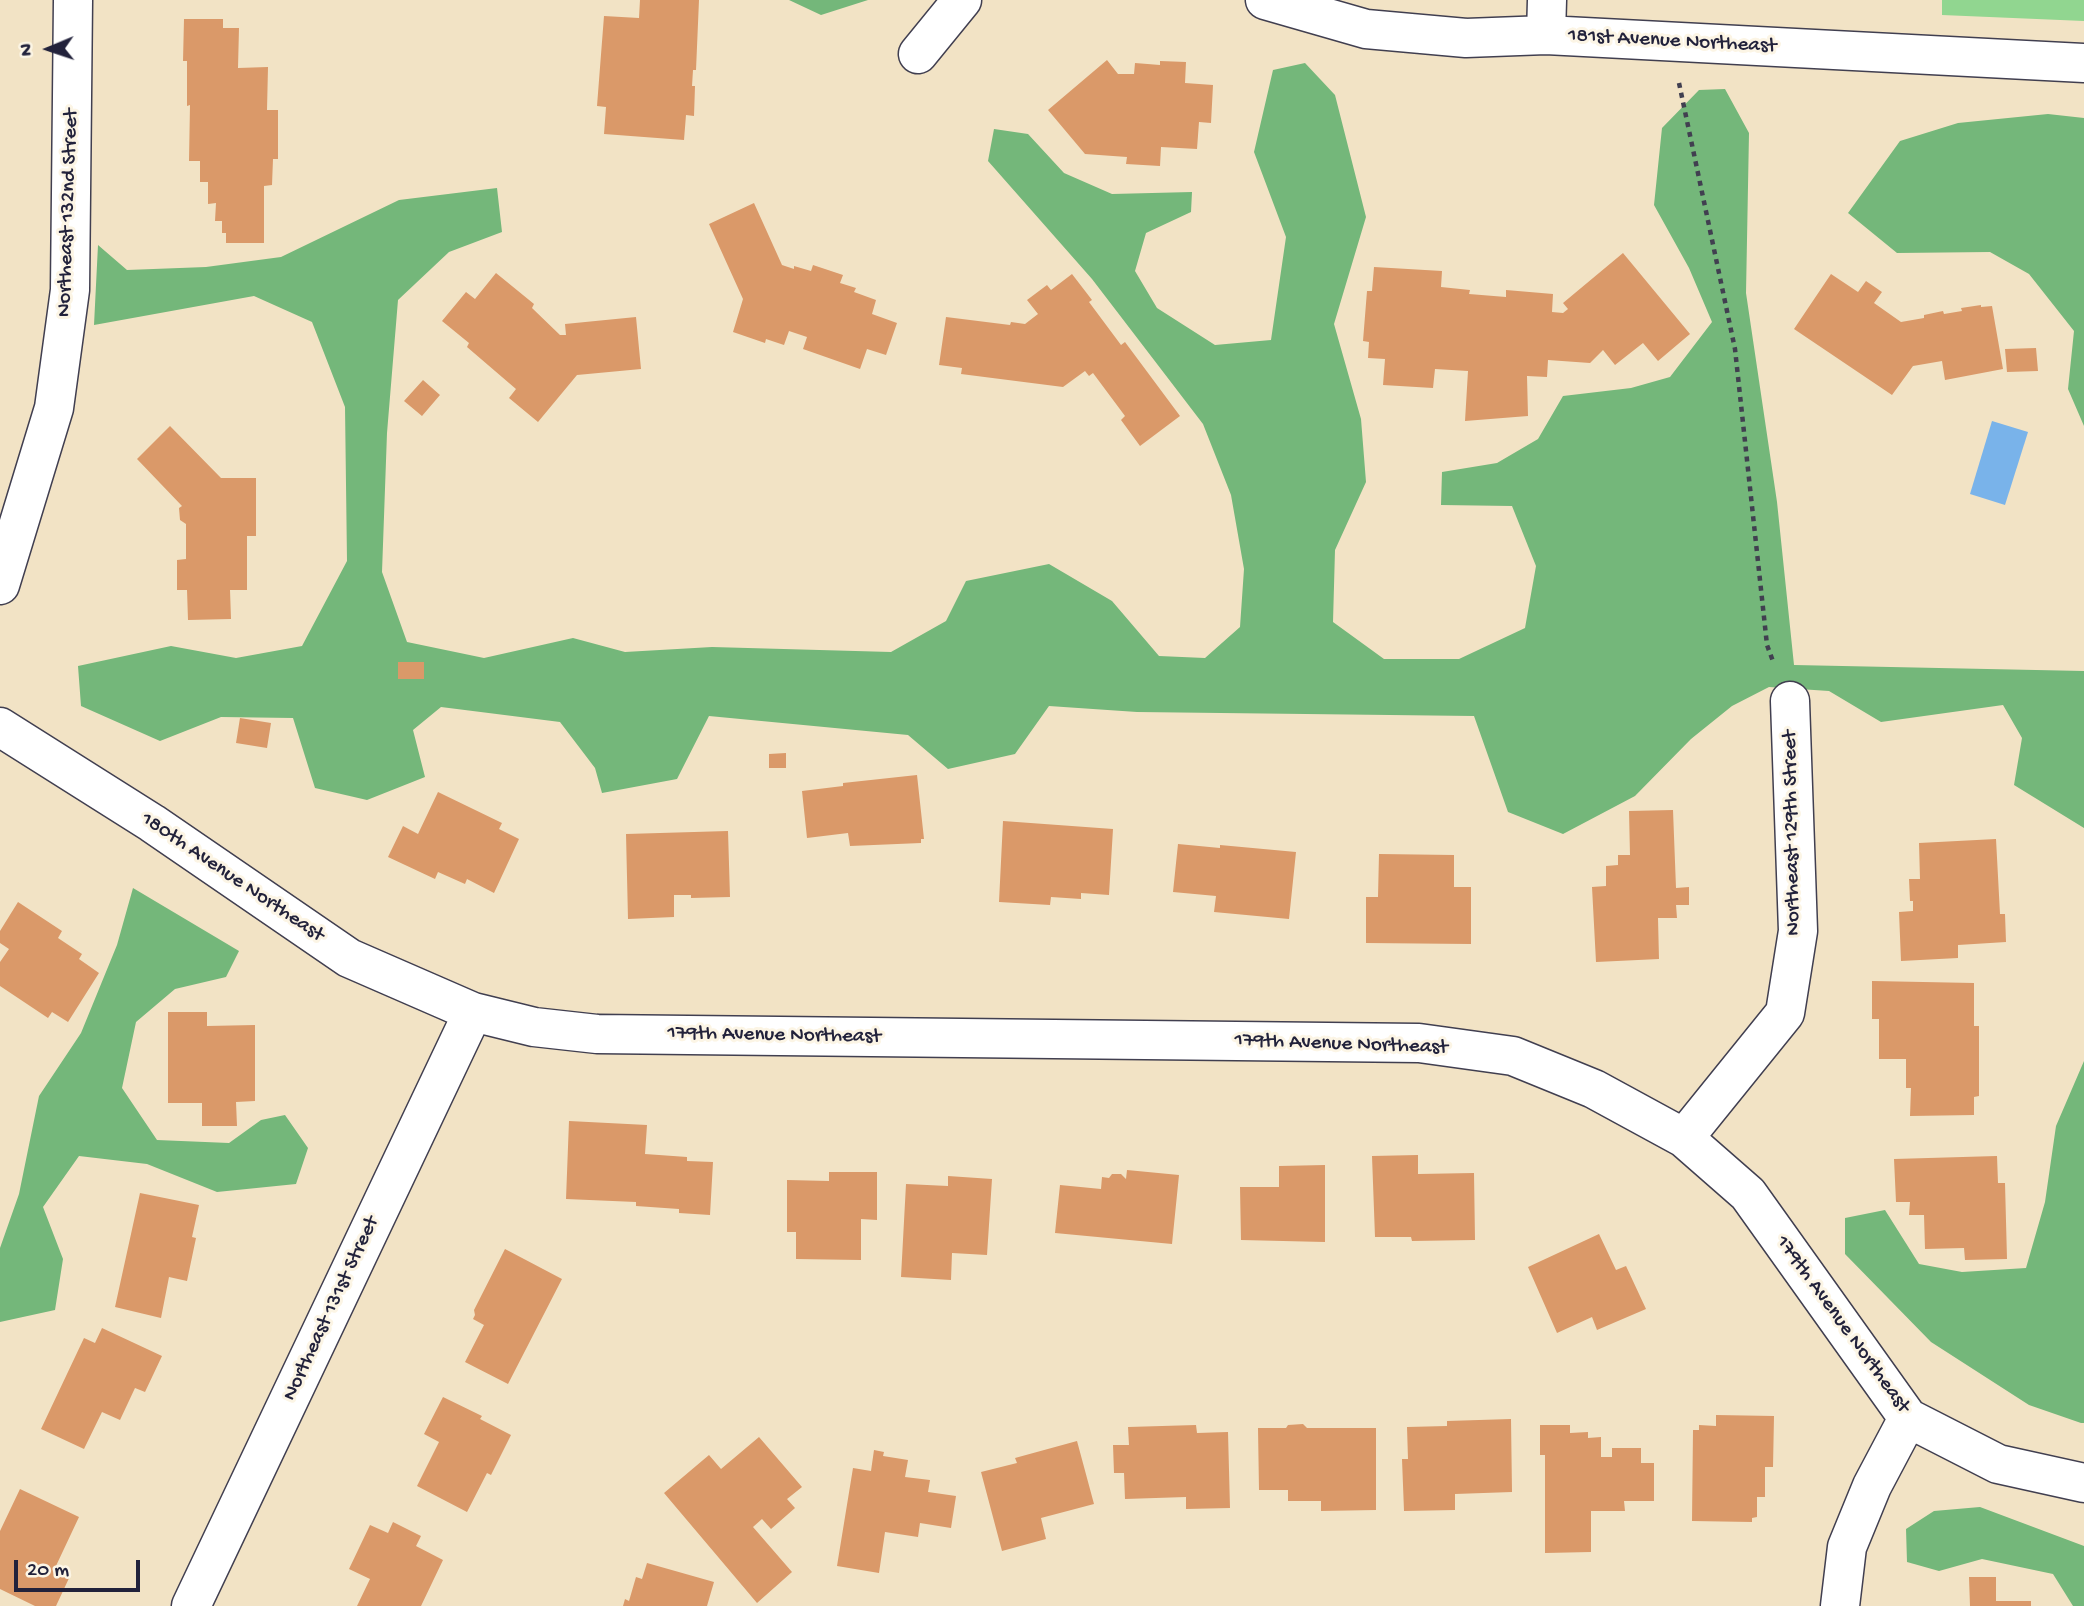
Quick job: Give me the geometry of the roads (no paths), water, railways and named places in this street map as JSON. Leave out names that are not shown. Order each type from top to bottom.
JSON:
[{"type":"street","name":"Northeast 132nd Street","points":[[0,585],[54,408],[70,290],[73,0]]},
{"type":"street","points":[[918,54],[962,0]]},
{"type":"street","name":"181st Avenue Northeast","points":[[1265,0],[1366,29],[1466,38],[1546,18],[1670,41],[2084,63]]},
{"type":"street","name":"Northeast 129th Street","points":[[1684,1138],[1785,1013],[1798,931],[1790,702]]},
{"type":"street","name":"180th Avenue Northeast","points":[[0,727],[152,823],[349,958],[473,1012]]},
{"type":"street","name":"179th Avenue Northeast","points":[[473,1012],[534,1027],[597,1034],[1419,1043],[1513,1056],[1594,1089],[1684,1138],[1748,1194],[1908,1418],[1998,1464],[2084,1483]]},
{"type":"street","name":"Northeast 131st Street","points":[[191,1606],[473,1012]]},
{"type":"street","points":[[1840,1606],[1847,1547],[1872,1486],[1908,1418]]},
{"type":"water","points":[[1992,421],[2028,432],[2005,505],[1970,494]]}]
